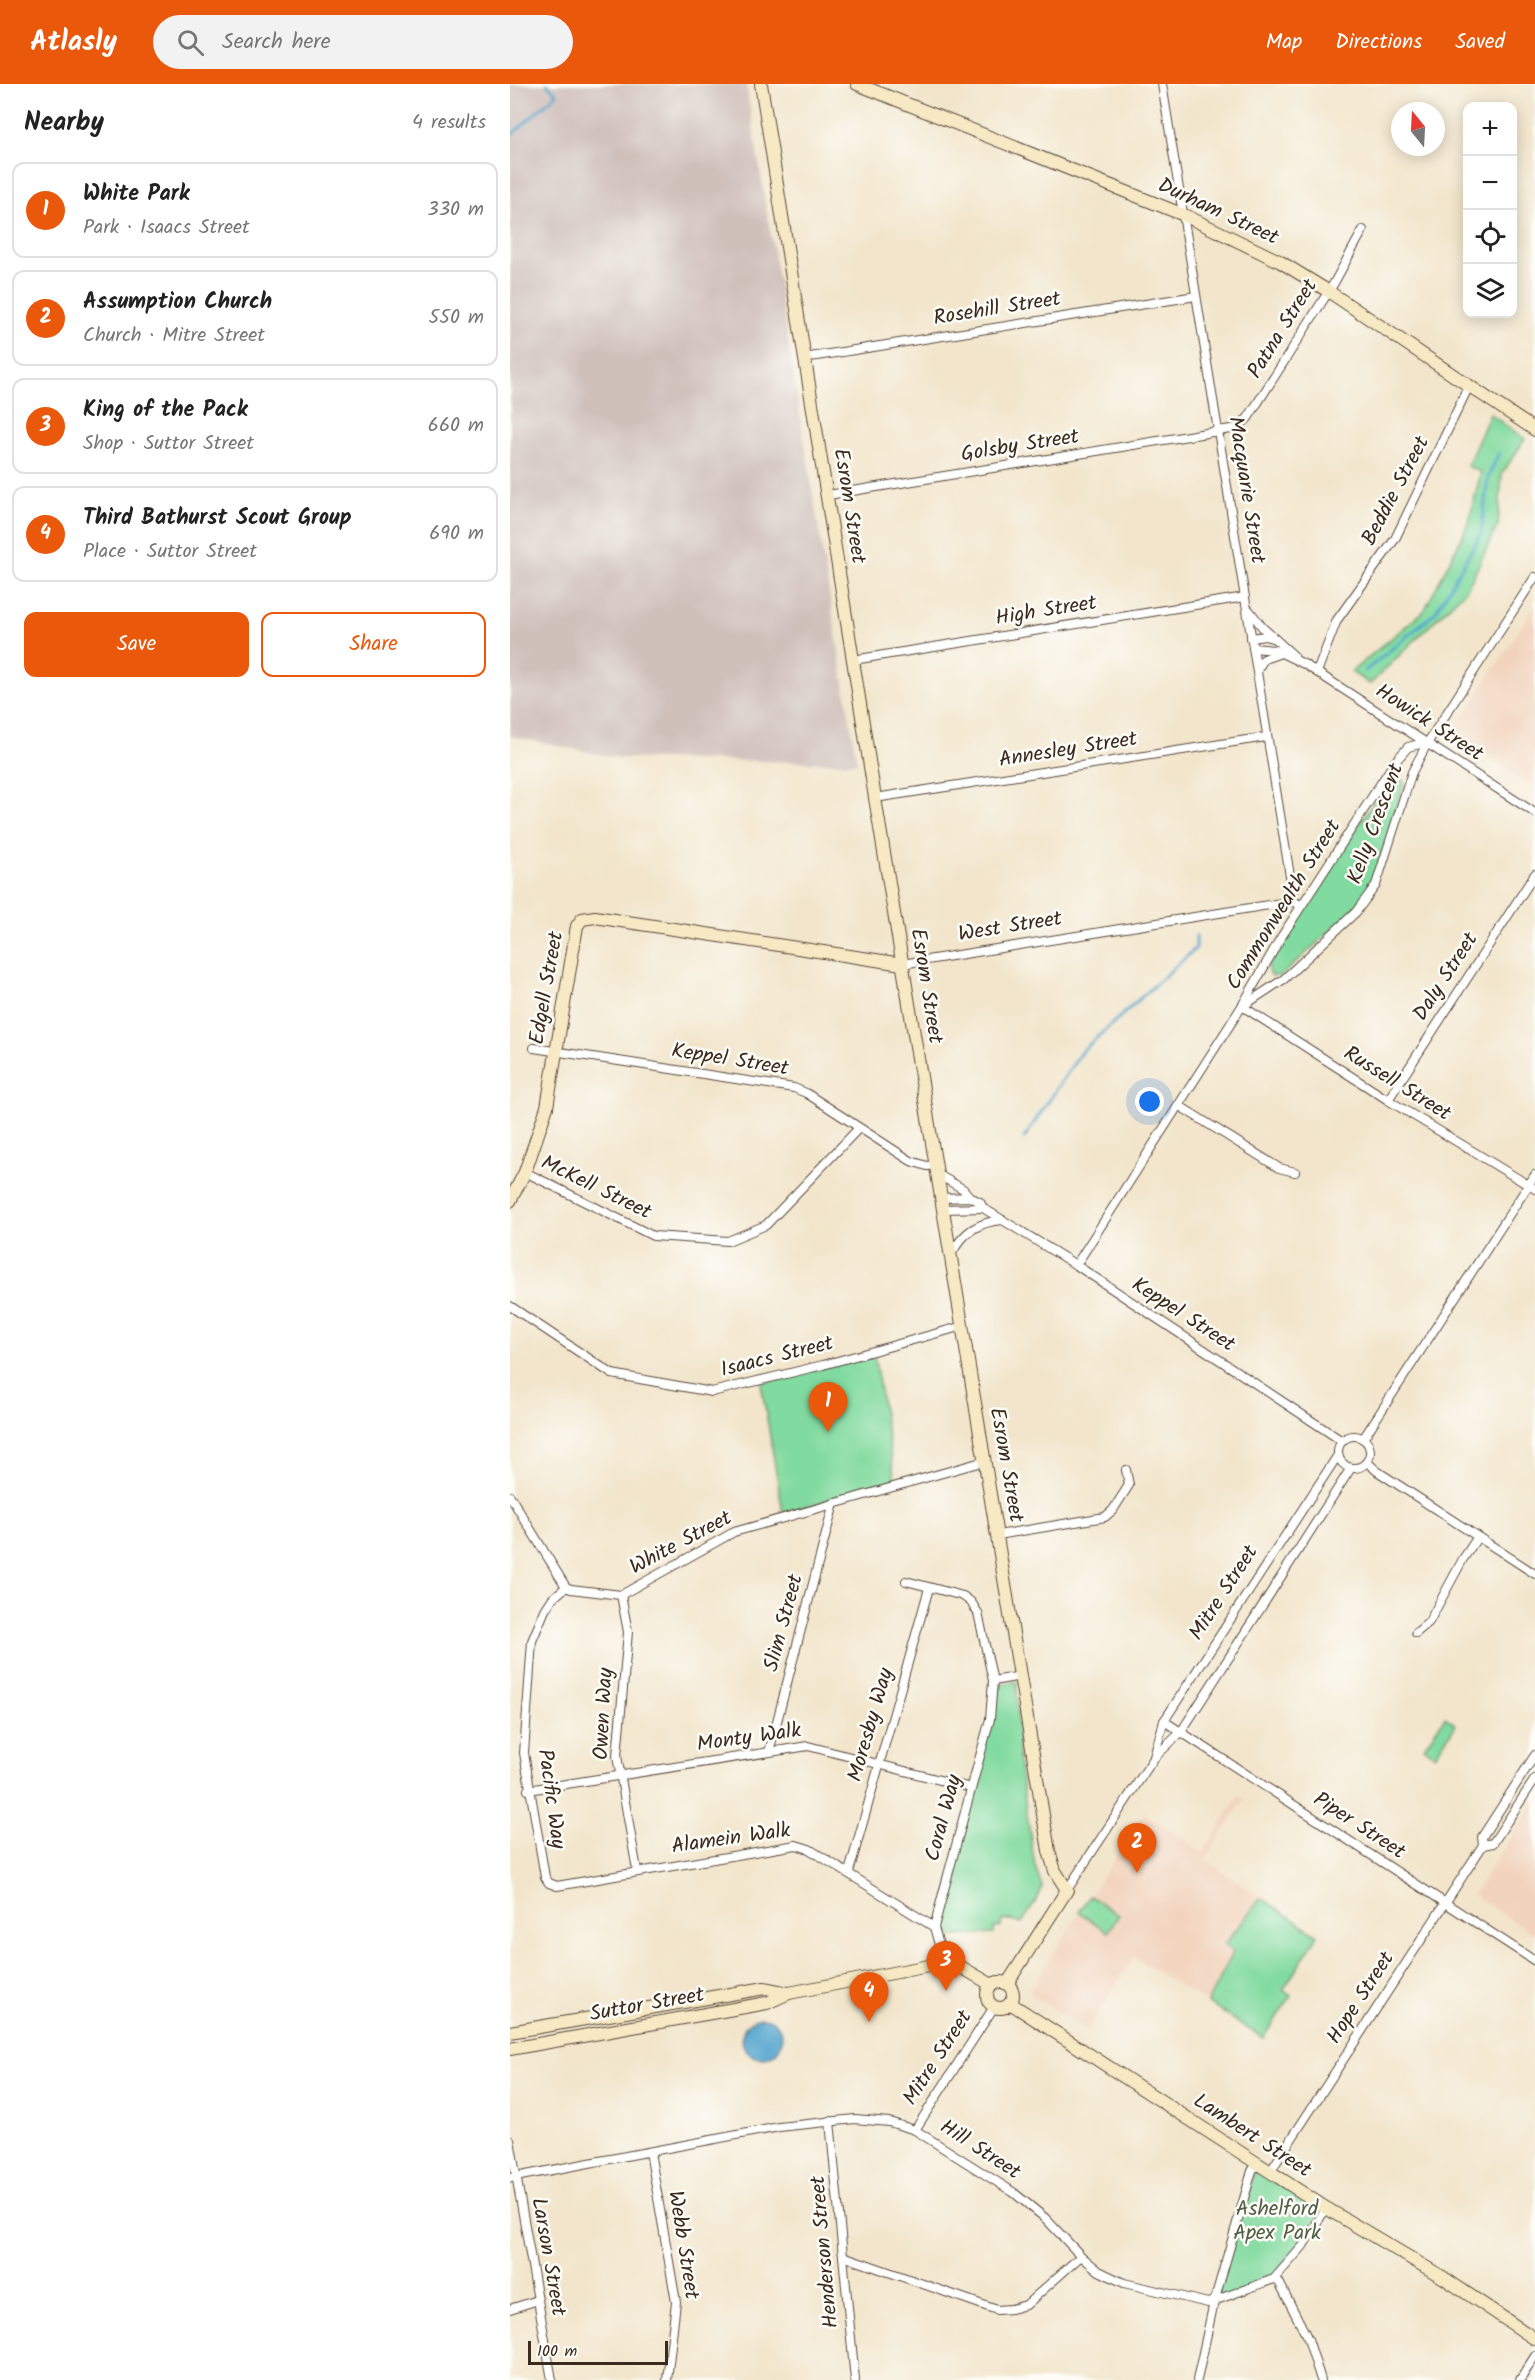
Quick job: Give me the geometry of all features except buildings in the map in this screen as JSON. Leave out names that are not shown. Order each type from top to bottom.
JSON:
[{"type":"street","name":"Esrom Street","points":[[761,84],[902,964],[1020,1676],[1052,1862],[1067,1890]]},
{"type":"street","name":"Durham Street","points":[[857,84],[1184,215],[1270,256],[1328,291],[1535,430]]},
{"type":"street","name":"Macquarie Street","points":[[1162,84],[1266,736],[1298,904]]},
{"type":"street","name":"Patna Street","points":[[1219,433],[1237,428],[1248,418],[1328,291],[1363,230]]},
{"type":"street","name":"Rosehill Street","points":[[804,358],[1196,296]]},
{"type":"street","name":"Beddie Street","points":[[1317,672],[1337,620],[1395,539],[1469,386]]},
{"type":"street","name":"Golsby Street","points":[[828,495],[1219,433]]},
{"type":"street","points":[[1428,742],[1535,577]]},
{"type":"street","name":"Howick Street","points":[[1245,600],[1257,621],[1304,664]]},
{"type":"street","name":"High Street","points":[[853,660],[1245,600]]},
{"type":"street","points":[[1251,638],[1265,636],[1275,639]]},
{"type":"street","name":"Howick Street","points":[[1253,648],[1269,648],[1304,664],[1535,813]]},
{"type":"street","points":[[1257,673],[1264,658],[1271,654],[1282,653]]},
{"type":"street","name":"Annesley Street","points":[[875,798],[1266,736]]},
{"type":"street","name":"Commonwealth Street","points":[[1076,1265],[1242,1006],[1298,904],[1394,763],[1408,747],[1428,742]]},
{"type":"street","name":"Kelly Crescent","points":[[1242,1006],[1284,979],[1368,899],[1376,885],[1412,772],[1428,742]]},
{"type":"street","points":[[1394,763],[1412,772]]},
{"type":"street","name":"Daly Street","points":[[1388,1100],[1535,874]]},
{"type":"street","name":"West Street","points":[[582,919],[596,917],[902,964],[1298,904]]},
{"type":"street","name":"Edgell Street","points":[[510,1201],[525,1173],[547,1107],[577,926],[582,919]]},
{"type":"street","name":"Russell Street","points":[[1242,1006],[1388,1100],[1532,1187]]},
{"type":"street","name":"Keppel Street","points":[[534,1048],[794,1088],[806,1093],[858,1129],[914,1163],[936,1170],[963,1189],[970,1197],[980,1202],[983,1208],[1076,1265],[1342,1441]]},
{"type":"street","points":[[1178,1105],[1278,1168],[1295,1172]]},
{"type":"street","name":"McKell Street","points":[[525,1173],[653,1236],[728,1241],[766,1226],[858,1129]]},
{"type":"street","points":[[1363,1439],[1532,1187],[1535,1175]]},
{"type":"street","points":[[943,1204],[970,1197]]},
{"type":"street","points":[[943,1204],[983,1208]]},
{"type":"street","points":[[951,1254],[970,1229],[981,1224],[1003,1220]]},
{"type":"street","name":"Isaacs Street","points":[[510,1306],[612,1374],[712,1392],[823,1365],[963,1326]]},
{"type":"street","points":[[1354,1436],[1363,1439],[1370,1450],[1367,1462],[1361,1467],[1351,1468],[1342,1464],[1338,1455],[1338,1448],[1342,1441],[1354,1436]]},
{"type":"street","name":"Mitre Street","points":[[1154,1758],[1164,1721],[1338,1455]]},
{"type":"street","name":"White Street","points":[[566,1587],[621,1595],[734,1532],[985,1461]]},
{"type":"street","points":[[1367,1462],[1477,1538],[1535,1574]]},
{"type":"street","name":"Mitre Street","points":[[1007,1984],[1154,1758],[1181,1732],[1351,1468]]},
{"type":"street","points":[[998,1535],[1105,1517],[1113,1510],[1129,1485],[1126,1470]]},
{"type":"street","points":[[510,1496],[566,1587]]},
{"type":"street","name":"Slim Street","points":[[769,1752],[834,1503]]},
{"type":"street","points":[[1416,1633],[1429,1622],[1477,1538]]},
{"type":"street","name":"Coral Way","points":[[906,1581],[963,1596],[971,1602],[978,1613],[993,1681],[990,1719],[934,1927]]},
{"type":"street","name":"Pacific Way","points":[[549,1883],[545,1876],[528,1790],[524,1753],[532,1641],[545,1610],[552,1599],[566,1587]]},
{"type":"street","name":"Moresby Way","points":[[849,1872],[929,1588]]},
{"type":"street","name":"Owen Way","points":[[621,1595],[628,1632],[617,1756],[637,1870]]},
{"type":"street","points":[[993,1681],[1020,1676]]},
{"type":"street","name":"Piper Street","points":[[1164,1721],[1535,1961]]},
{"type":"street","name":"Monty Walk","points":[[528,1790],[808,1746],[971,1788]]},
{"type":"street","name":"Hope Street","points":[[1484,1845],[1482,1837],[1535,1755]]},
{"type":"street","name":"Hope Street","points":[[1270,2172],[1484,1845],[1493,1843],[1535,1779]]},
{"type":"street","name":"Alamein Walk","points":[[549,1883],[557,1886],[637,1870],[796,1845],[809,1849],[849,1872],[934,1927]]},
{"type":"street","points":[[934,1927],[944,1963],[956,1964],[990,1988]]},
{"type":"street","name":"Suttor Street","points":[[510,2049],[767,2003],[789,1993],[944,1963]]},
{"type":"street","points":[[999,1982],[1007,1984],[1012,1991],[1010,2003],[1003,2008],[994,2007],[987,1999],[990,1988],[999,1982]]},
{"type":"street","name":"Suttor Street","points":[[510,2032],[765,1988],[789,1993]]},
{"type":"street","name":"Lambert Street","points":[[1010,2003],[1326,2208],[1444,2278],[1535,2339]]},
{"type":"street","name":"Mitre Street","points":[[915,2130],[994,2007]]},
{"type":"street","name":"Hill Street","points":[[513,2177],[756,2131],[855,2119],[889,2122],[915,2130],[1013,2192],[1045,2218],[1081,2256],[1099,2271],[1124,2283],[1209,2303],[1214,2302]]},
{"type":"street","name":"Henderson Street","points":[[830,2121],[855,2380]]},
{"type":"street","name":"Larson Street","points":[[510,2140],[513,2177],[552,2380]]},
{"type":"street","name":"Webb Street","points":[[650,2152],[676,2302],[667,2380]]},
{"type":"street","points":[[1197,2380],[1214,2302],[1252,2171],[1257,2163]]},
{"type":"street","points":[[1214,2302],[1274,2279],[1303,2246],[1326,2208]]},
{"type":"street","points":[[843,2256],[997,2310],[1026,2305],[1081,2256]]},
{"type":"street","points":[[1274,2279],[1279,2282],[1302,2325],[1321,2380]]},
{"type":"street","points":[[510,2309],[538,2300]]},
{"type":"street","points":[[1520,2380],[1535,2356]]},
{"type":"shaded area","points":[[510,84],[746,84],[857,763],[617,758],[510,736]]},
{"type":"shaded area","points":[[1535,605],[1535,787],[1452,734]]},
{"type":"shaded area","points":[[1239,1795],[1245,1799],[1205,1860],[1318,1935],[1283,1990],[1291,1996],[1263,2038],[1134,1957],[1087,2030],[1032,1995],[1030,1989],[1144,1813],[1203,1852]]},
{"type":"shaded area","points":[[1535,1800],[1535,1935],[1473,1895]]},
{"type":"green space","points":[[1490,414],[1525,439],[1502,474],[1498,525],[1467,589],[1370,684],[1351,672],[1424,611],[1463,535],[1481,472],[1467,466]]},
{"type":"green space","points":[[1395,774],[1401,776],[1404,784],[1366,895],[1281,976],[1272,976],[1268,972],[1269,963],[1390,777]]},
{"type":"green space","points":[[874,1354],[895,1481],[783,1513],[761,1383]]},
{"type":"green space","points":[[1017,1681],[1019,1762],[1035,1866],[1042,1887],[1022,1923],[1002,1920],[1001,1927],[994,1928],[994,1934],[948,1936],[945,1932],[947,1897],[995,1702],[993,1686]]},
{"type":"green space","points":[[1445,1717],[1456,1725],[1435,1755],[1424,1747]]},
{"type":"green space","points":[[1090,1896],[1119,1915],[1108,1932],[1079,1912]]},
{"type":"green space","points":[[1261,1898],[1318,1935],[1283,1990],[1291,1996],[1263,2038],[1207,2003],[1233,1953],[1224,1945]]},
{"type":"green space","name":"Ashelford Apex Park","points":[[1257,2163],[1326,2208],[1274,2279],[1214,2302]]},
{"type":"water","points":[[762,2018],[770,2019],[776,2024],[781,2030],[781,2046],[776,2052],[770,2057],[762,2058],[754,2057],[748,2052],[743,2046],[742,2038],[743,2030],[748,2024],[754,2019]]},
{"type":"waterway","points":[[510,136],[557,94],[547,84]]},
{"type":"waterway","points":[[1365,671],[1435,613],[1481,534],[1488,477],[1499,453]]},
{"type":"waterway","points":[[1024,1138],[1082,1051],[1196,948],[1196,936]]},
{"type":"place","name":"White Park","points":[[828,1432]]},
{"type":"place","name":"Assumption Church","points":[[1137,1873]]},
{"type":"place","name":"King of the Pack","points":[[946,1991]]},
{"type":"place","name":"Third Bathurst Scout Group","points":[[869,2022]]}]
